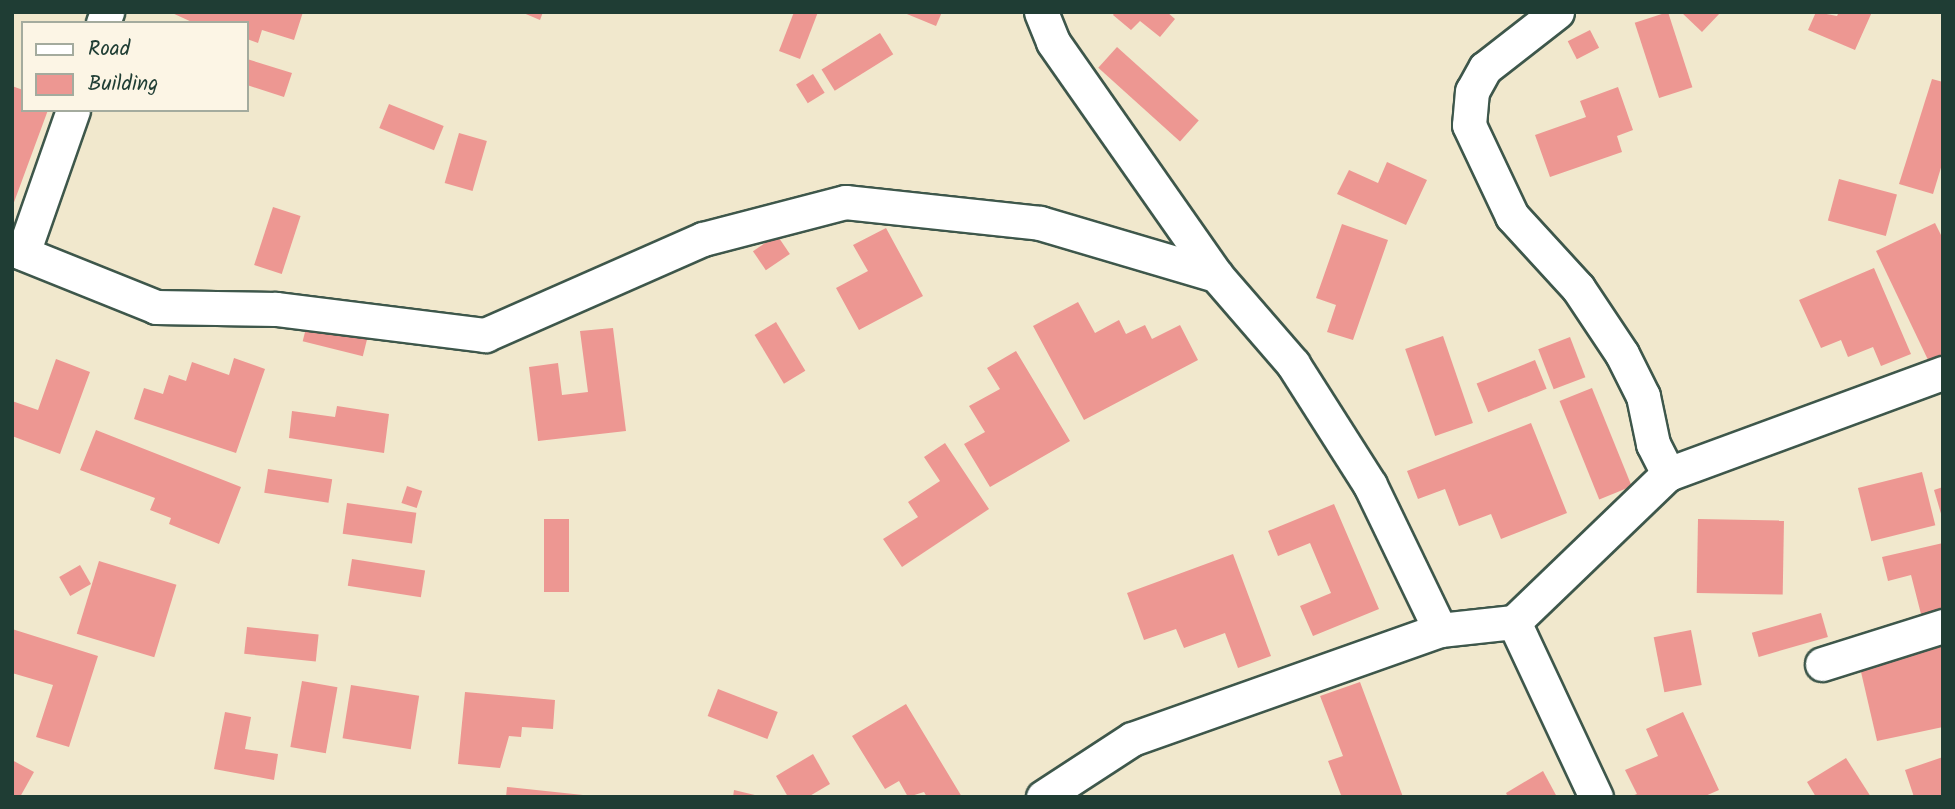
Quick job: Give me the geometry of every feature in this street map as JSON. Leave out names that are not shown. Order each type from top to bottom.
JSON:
[{"type":"street","points":[[1041,12],[1053,42],[1216,275],[1293,364],[1370,485],[1440,630]]},
{"type":"street","points":[[1557,12],[1485,68],[1472,91],[1469,125],[1512,216],[1578,288],[1622,354],[1643,396],[1653,444],[1668,474]]},
{"type":"street","points":[[72,112],[18,251],[156,307],[276,309],[485,335],[703,239],[845,202],[1040,223],[1216,275]]},
{"type":"street","points":[[1044,797],[1132,739],[1440,630],[1514,622],[1668,474],[1943,373]]},
{"type":"street","points":[[1514,622],[1596,797]]},
{"type":"street","points":[[1822,664],[1943,626]]},
{"type":"building","points":[[170,12],[303,12],[294,40],[262,30],[258,43],[248,39],[248,21],[190,21]]},
{"type":"building","points":[[521,12],[543,12],[540,20]]},
{"type":"building","points":[[794,12],[818,12],[800,59],[779,51]]},
{"type":"building","points":[[902,12],[942,12],[936,26]]},
{"type":"building","points":[[1115,12],[1167,12],[1175,19],[1160,37],[1140,21],[1131,30],[1113,15]]},
{"type":"building","points":[[1668,12],[1692,87],[1659,98],[1635,23]]},
{"type":"building","points":[[1681,12],[1721,12],[1702,32]]},
{"type":"building","points":[[1816,12],[1837,16],[1839,12],[1872,12],[1855,50],[1808,30]]},
{"type":"building","points":[[1590,30],[1599,48],[1577,59],[1568,41]]},
{"type":"building","points":[[880,33],[893,54],[835,91],[821,70]]},
{"type":"building","points":[[1117,47],[1199,121],[1180,141],[1098,68]]},
{"type":"building","points":[[248,59],[292,73],[284,97],[248,85]]},
{"type":"building","points":[[813,74],[825,93],[808,103],[796,85]]},
{"type":"building","points":[[1932,79],[1943,82],[1943,161],[1933,194],[1899,184]]},
{"type":"building","points":[[12,86],[21,89],[21,112],[47,112],[13,205]]},
{"type":"building","points":[[1618,87],[1633,130],[1617,136],[1622,152],[1550,177],[1535,135],[1586,117],[1580,101]]},
{"type":"building","points":[[389,104],[444,126],[434,150],[379,128]]},
{"type":"building","points":[[459,133],[487,141],[473,191],[445,183]]},
{"type":"building","points":[[1387,162],[1427,180],[1406,225],[1337,194],[1349,170],[1378,183]]},
{"type":"building","points":[[1839,179],[1897,195],[1886,236],[1828,221]]},
{"type":"building","points":[[273,207],[301,216],[282,274],[254,265]]},
{"type":"building","points":[[1935,223],[1943,239],[1943,358],[1930,364],[1876,251]]},
{"type":"building","points":[[1342,224],[1388,240],[1353,340],[1327,332],[1336,305],[1316,298]]},
{"type":"building","points":[[886,228],[923,296],[859,330],[836,288],[868,271],[853,245]]},
{"type":"building","points":[[777,235],[790,254],[766,270],[753,251]]},
{"type":"building","points":[[1874,268],[1911,354],[1881,366],[1873,347],[1848,357],[1841,340],[1821,348],[1799,300]]},
{"type":"building","points":[[1078,302],[1095,333],[1119,320],[1126,334],[1145,325],[1152,339],[1180,325],[1198,360],[1084,420],[1033,326]]},
{"type":"building","points":[[308,320],[368,335],[363,356],[303,341]]},
{"type":"building","points":[[776,322],[805,371],[784,384],[755,335]]},
{"type":"building","points":[[613,328],[626,431],[538,441],[529,367],[558,363],[562,395],[588,392],[580,331]]},
{"type":"building","points":[[1443,336],[1473,423],[1435,436],[1405,349]]},
{"type":"building","points":[[1570,337],[1585,377],[1554,389],[1538,349]]},
{"type":"building","points":[[1016,351],[1070,441],[990,487],[964,444],[985,432],[969,406],[1000,389],[987,368]]},
{"type":"building","points":[[234,358],[265,369],[236,453],[134,419],[144,388],[163,394],[169,375],[186,381],[192,362],[229,375]]},
{"type":"building","points":[[56,359],[90,372],[60,454],[12,436],[12,401],[38,410]]},
{"type":"building","points":[[1535,360],[1547,389],[1488,412],[1477,384]]},
{"type":"building","points":[[1592,388],[1632,486],[1599,499],[1560,401]]},
{"type":"building","points":[[337,406],[389,414],[384,453],[289,438],[292,411],[335,417]]},
{"type":"building","points":[[1531,423],[1567,513],[1501,539],[1491,514],[1459,526],[1445,489],[1418,499],[1407,471]]},
{"type":"building","points":[[96,430],[241,487],[219,544],[169,524],[171,518],[150,510],[155,498],[80,470]]},
{"type":"building","points":[[945,443],[989,509],[902,567],[883,539],[918,517],[908,502],[940,481],[924,457]]},
{"type":"building","points":[[268,469],[332,479],[328,503],[264,493]]},
{"type":"building","points":[[1922,472],[1935,525],[1871,541],[1858,488]]},
{"type":"building","points":[[407,486],[422,491],[417,508],[401,503]]},
{"type":"building","points":[[1943,487],[1943,517],[1942,517],[1934,490]]},
{"type":"building","points":[[347,503],[416,513],[412,543],[343,534]]},
{"type":"building","points":[[1334,504],[1379,609],[1313,636],[1300,606],[1331,593],[1310,543],[1278,556],[1268,531]]},
{"type":"building","points":[[544,519],[569,519],[569,592],[544,592]]},
{"type":"building","points":[[1698,519],[1784,521],[1783,594],[1697,593]]},
{"type":"building","points":[[1943,543],[1943,613],[1922,618],[1911,575],[1888,581],[1882,557]]},
{"type":"building","points":[[1233,554],[1271,656],[1238,668],[1225,633],[1184,648],[1176,629],[1144,640],[1127,593]]},
{"type":"building","points":[[352,559],[425,571],[421,597],[348,586]]},
{"type":"building","points":[[99,561],[176,585],[154,657],[77,634]]},
{"type":"building","points":[[80,565],[91,584],[70,596],[59,577]]},
{"type":"building","points":[[1821,613],[1828,637],[1759,657],[1752,633]]},
{"type":"building","points":[[247,627],[319,635],[316,661],[244,654]]},
{"type":"building","points":[[12,629],[98,656],[69,747],[36,737],[53,685],[12,673]]},
{"type":"building","points":[[1691,630],[1702,685],[1664,692],[1654,637]]},
{"type":"building","points":[[1943,640],[1943,727],[1877,741],[1858,659]]},
{"type":"building","points":[[302,681],[337,687],[326,753],[290,747]]},
{"type":"building","points":[[1360,682],[1403,797],[1337,797],[1341,795],[1328,761],[1343,756],[1320,696]]},
{"type":"building","points":[[351,685],[419,696],[411,749],[343,738]]},
{"type":"building","points":[[718,689],[778,712],[767,739],[708,716]]},
{"type":"building","points":[[465,692],[555,700],[553,729],[522,727],[521,737],[509,736],[500,768],[458,764]]},
{"type":"building","points":[[906,704],[962,797],[927,797],[924,792],[908,797],[899,781],[885,789],[852,736]]},
{"type":"building","points":[[225,712],[251,717],[245,749],[278,754],[274,780],[214,769]]},
{"type":"building","points":[[1683,712],[1719,790],[1703,797],[1629,797],[1637,794],[1625,770],[1658,756],[1646,729]]},
{"type":"building","points":[[813,754],[830,784],[808,797],[788,797],[776,776]]},
{"type":"building","points":[[1943,757],[1943,797],[1914,797],[1905,770]]},
{"type":"building","points":[[1846,758],[1871,797],[1816,797],[1807,782]]},
{"type":"building","points":[[12,760],[34,772],[20,797],[12,797]]},
{"type":"building","points":[[1543,771],[1557,797],[1508,797],[1506,793]]},
{"type":"building","points":[[507,787],[583,795],[583,797],[506,797]]},
{"type":"building","points":[[734,790],[759,796],[759,797],[733,797]]}]
